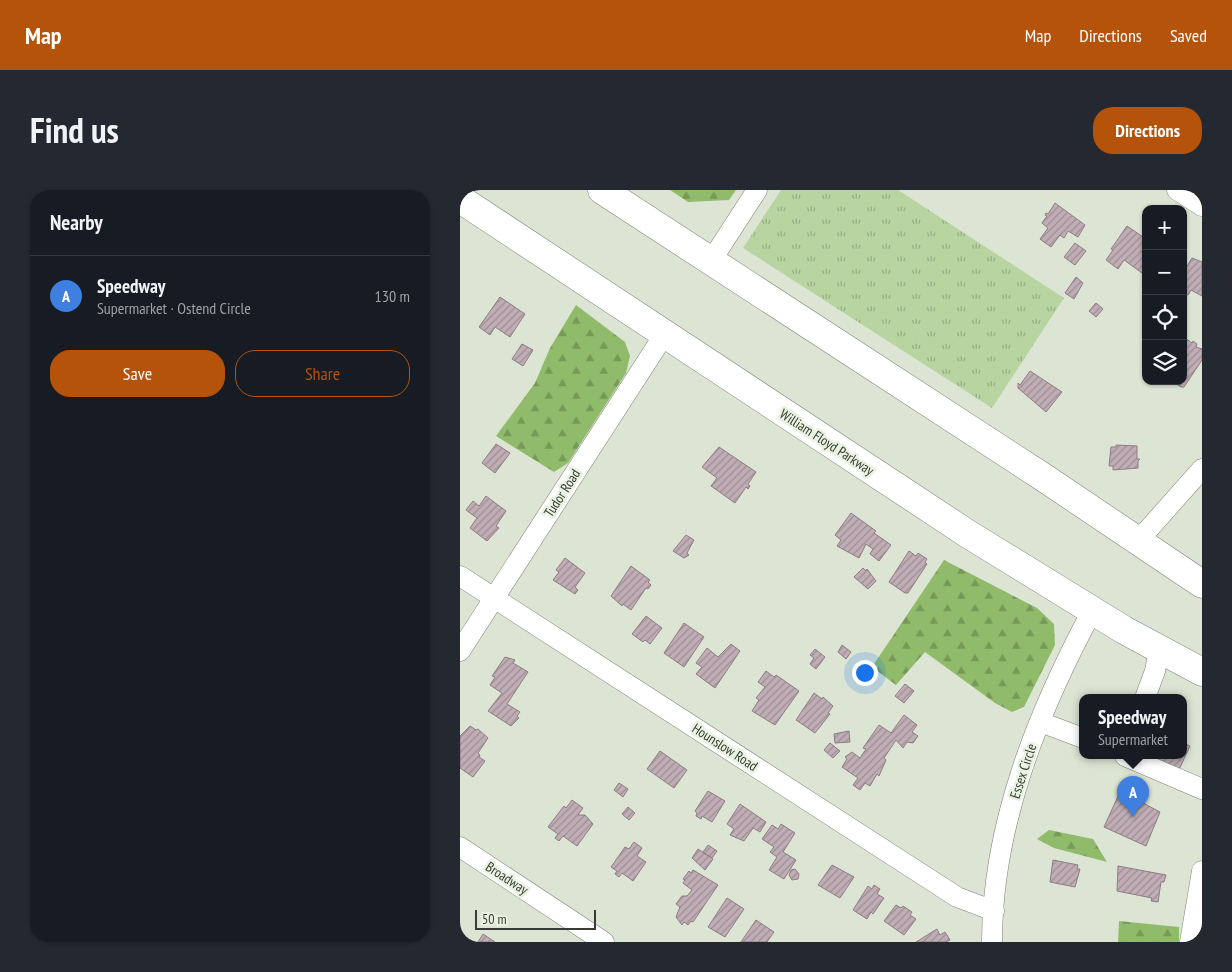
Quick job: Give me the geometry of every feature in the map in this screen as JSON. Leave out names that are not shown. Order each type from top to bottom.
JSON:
[{"type":"highway","points":[[602,190],[1138,540],[1202,584]]},
{"type":"highway","name":"William Floyd Parkway","points":[[460,199],[968,534],[1092,611],[1202,672]]},
{"type":"street","points":[[711,260],[757,190]]},
{"type":"street","points":[[1177,190],[1202,206]]},
{"type":"street","name":"Tudor Road","points":[[460,650],[664,335]]},
{"type":"street","points":[[1138,540],[1202,469]]},
{"type":"street","name":"Hounslow Road","points":[[460,576],[957,897],[994,911]]},
{"type":"street","name":"Essex Circle","points":[[992,942],[999,866],[1013,800],[1040,722],[1092,611]]},
{"type":"street","points":[[1146,694],[1155,671],[1159,649]]},
{"type":"street","points":[[1040,722],[1079,737]]},
{"type":"street","points":[[1132,759],[1202,789]]},
{"type":"street","name":"Broadway","points":[[460,847],[604,942]]},
{"type":"street","points":[[1190,942],[1202,871]]},
{"type":"green space","points":[[670,190],[736,190],[729,200],[688,202]]},
{"type":"green space","points":[[781,190],[898,190],[1064,298],[992,408],[743,248]]},
{"type":"green space","points":[[576,305],[625,342],[630,356],[626,373],[568,463],[554,472],[496,436],[535,383],[550,348]]},
{"type":"green space","points":[[944,560],[1037,608],[1054,624],[1055,645],[1024,707],[1012,712],[995,703],[925,652],[896,685],[872,667]]},
{"type":"green space","points":[[1049,830],[1093,839],[1107,862],[1054,848],[1037,839]]},
{"type":"green space","points":[[1119,921],[1179,927],[1179,942],[1118,942]]},
{"type":"building","points":[[1055,203],[1085,225],[1078,237],[1068,231],[1064,238],[1060,235],[1051,247],[1040,239],[1048,228],[1042,223],[1047,216],[1045,215],[1046,213],[1048,214]]},
{"type":"building","points":[[1127,226],[1142,236],[1142,273],[1124,260],[1118,269],[1106,260],[1113,250],[1111,249]]},
{"type":"building","points":[[1075,243],[1086,251],[1075,265],[1064,257]]},
{"type":"building","points":[[1192,258],[1202,262],[1202,296],[1191,290],[1187,294],[1187,266]]},
{"type":"building","points":[[1076,277],[1083,283],[1074,299],[1065,293]]},
{"type":"building","points":[[500,297],[525,314],[510,337],[495,327],[490,335],[479,327]]},
{"type":"building","points":[[1096,303],[1103,309],[1096,317],[1089,311]]},
{"type":"building","points":[[1187,339],[1192,343],[1193,341],[1197,344],[1196,347],[1202,349],[1202,360],[1187,382]]},
{"type":"building","points":[[522,344],[533,350],[523,366],[512,359]]},
{"type":"building","points":[[1030,371],[1062,392],[1046,412],[1018,388],[1018,383],[1020,385]]},
{"type":"building","points":[[496,444],[510,453],[495,473],[482,463]]},
{"type":"building","points":[[1116,445],[1137,446],[1137,459],[1140,459],[1138,461],[1138,468],[1113,470],[1113,466],[1109,466],[1111,447],[1116,447]]},
{"type":"building","points":[[719,447],[756,472],[748,484],[750,486],[748,489],[746,487],[735,503],[711,486],[717,478],[702,467]]},
{"type":"building","points":[[486,496],[506,511],[496,526],[499,528],[487,541],[470,528],[477,518],[466,510],[473,501],[479,506]]},
{"type":"building","points":[[851,513],[876,531],[874,533],[891,545],[879,561],[870,554],[873,549],[866,544],[859,558],[837,546],[841,540],[835,535]]},
{"type":"building","points":[[686,535],[694,540],[687,553],[689,555],[684,558],[673,551]]},
{"type":"building","points":[[909,551],[916,556],[918,553],[927,559],[925,562],[927,564],[908,593],[905,593],[889,582]]},
{"type":"building","points":[[565,558],[585,573],[575,587],[578,590],[575,594],[553,580],[559,572],[556,570]]},
{"type":"building","points":[[631,566],[650,580],[648,582],[651,585],[648,589],[646,588],[631,610],[623,604],[622,606],[611,596]]},
{"type":"building","points":[[863,568],[866,571],[867,569],[876,581],[868,589],[854,577]]},
{"type":"building","points":[[646,616],[662,628],[650,644],[645,640],[643,642],[632,634]]},
{"type":"building","points":[[684,623],[704,637],[684,667],[664,653]]},
{"type":"building","points":[[731,644],[740,651],[715,688],[696,674],[702,667],[696,663],[707,648],[718,657]]},
{"type":"building","points":[[842,645],[851,652],[846,659],[838,652]]},
{"type":"building","points":[[815,649],[825,657],[816,669],[810,664],[814,658],[810,655]]},
{"type":"building","points":[[505,657],[515,660],[513,663],[528,672],[507,704],[520,712],[517,716],[519,718],[511,726],[488,711],[502,693],[490,685],[495,677],[492,676]]},
{"type":"building","points":[[766,671],[774,677],[776,675],[799,691],[775,725],[752,711],[759,700],[756,698],[765,687],[758,682]]},
{"type":"building","points":[[905,684],[914,691],[904,703],[895,696]]},
{"type":"building","points":[[814,693],[822,699],[823,697],[833,706],[828,713],[830,714],[815,733],[796,720]]},
{"type":"building","points":[[904,715],[917,725],[912,732],[918,736],[913,743],[907,742],[903,748],[896,740],[884,758],[886,760],[879,776],[877,774],[870,786],[865,783],[860,790],[853,785],[858,778],[842,767],[847,759],[845,757],[852,752],[860,758],[866,749],[863,748],[879,725],[891,733]]},
{"type":"building","points":[[470,726],[476,730],[478,729],[488,738],[478,753],[479,757],[485,761],[473,777],[460,768],[460,736]]},
{"type":"building","points":[[849,731],[850,742],[835,743],[834,734]]},
{"type":"building","points":[[830,743],[840,751],[833,758],[824,750]]},
{"type":"building","points":[[660,751],[687,770],[674,788],[647,769]]},
{"type":"building","points":[[1144,759],[1184,759],[1177,774]]},
{"type":"building","points":[[619,783],[628,789],[623,797],[614,790]]},
{"type":"building","points":[[708,791],[725,801],[712,822],[702,816],[701,819],[696,816],[697,813],[695,811]]},
{"type":"building","points":[[1119,794],[1130,796],[1160,812],[1146,846],[1104,827]]},
{"type":"building","points":[[572,800],[583,808],[578,815],[585,815],[593,824],[577,846],[563,836],[559,841],[555,838],[558,834],[548,827],[564,806],[566,808]]},
{"type":"building","points":[[740,804],[766,822],[760,832],[753,828],[744,841],[730,835],[734,829],[727,824]]},
{"type":"building","points":[[628,807],[635,813],[629,820],[622,814]]},
{"type":"building","points":[[781,824],[795,833],[783,852],[796,860],[784,879],[769,870],[777,857],[770,852],[774,847],[762,839],[772,825],[778,829]]},
{"type":"building","points":[[634,842],[642,848],[637,856],[646,862],[633,881],[622,873],[619,877],[615,874],[617,871],[611,867],[625,847],[629,849]]},
{"type":"building","points":[[708,845],[717,851],[712,858],[703,852]]},
{"type":"building","points":[[698,849],[713,859],[705,870],[692,858]]},
{"type":"building","points":[[1053,860],[1078,865],[1077,869],[1080,869],[1075,887],[1050,882]]},
{"type":"building","points":[[832,865],[854,877],[840,898],[818,885]]},
{"type":"building","points":[[1118,866],[1166,875],[1164,882],[1161,882],[1158,902],[1151,901],[1152,898],[1117,891]]},
{"type":"building","points":[[795,869],[799,874],[798,879],[792,880],[789,875],[791,870]]},
{"type":"building","points":[[693,870],[718,885],[693,922],[691,921],[688,925],[684,922],[682,925],[676,917],[680,907],[676,904],[682,896],[687,896],[692,890],[683,883],[685,880],[683,879],[689,871],[691,873]]},
{"type":"building","points":[[874,885],[880,889],[877,894],[884,898],[873,914],[871,912],[867,919],[853,910],[868,886],[872,889]]},
{"type":"building","points":[[727,898],[744,909],[725,937],[708,927]]},
{"type":"building","points":[[896,905],[901,908],[903,906],[912,912],[910,915],[916,919],[904,935],[884,921]]},
{"type":"building","points":[[756,920],[774,932],[767,942],[741,942]]},
{"type":"building","points":[[937,929],[940,935],[945,932],[950,940],[946,942],[916,942]]},
{"type":"building","points":[[483,934],[495,942],[478,942]]},
{"type":"place","name":"Speedway","points":[[1133,817]]}]
